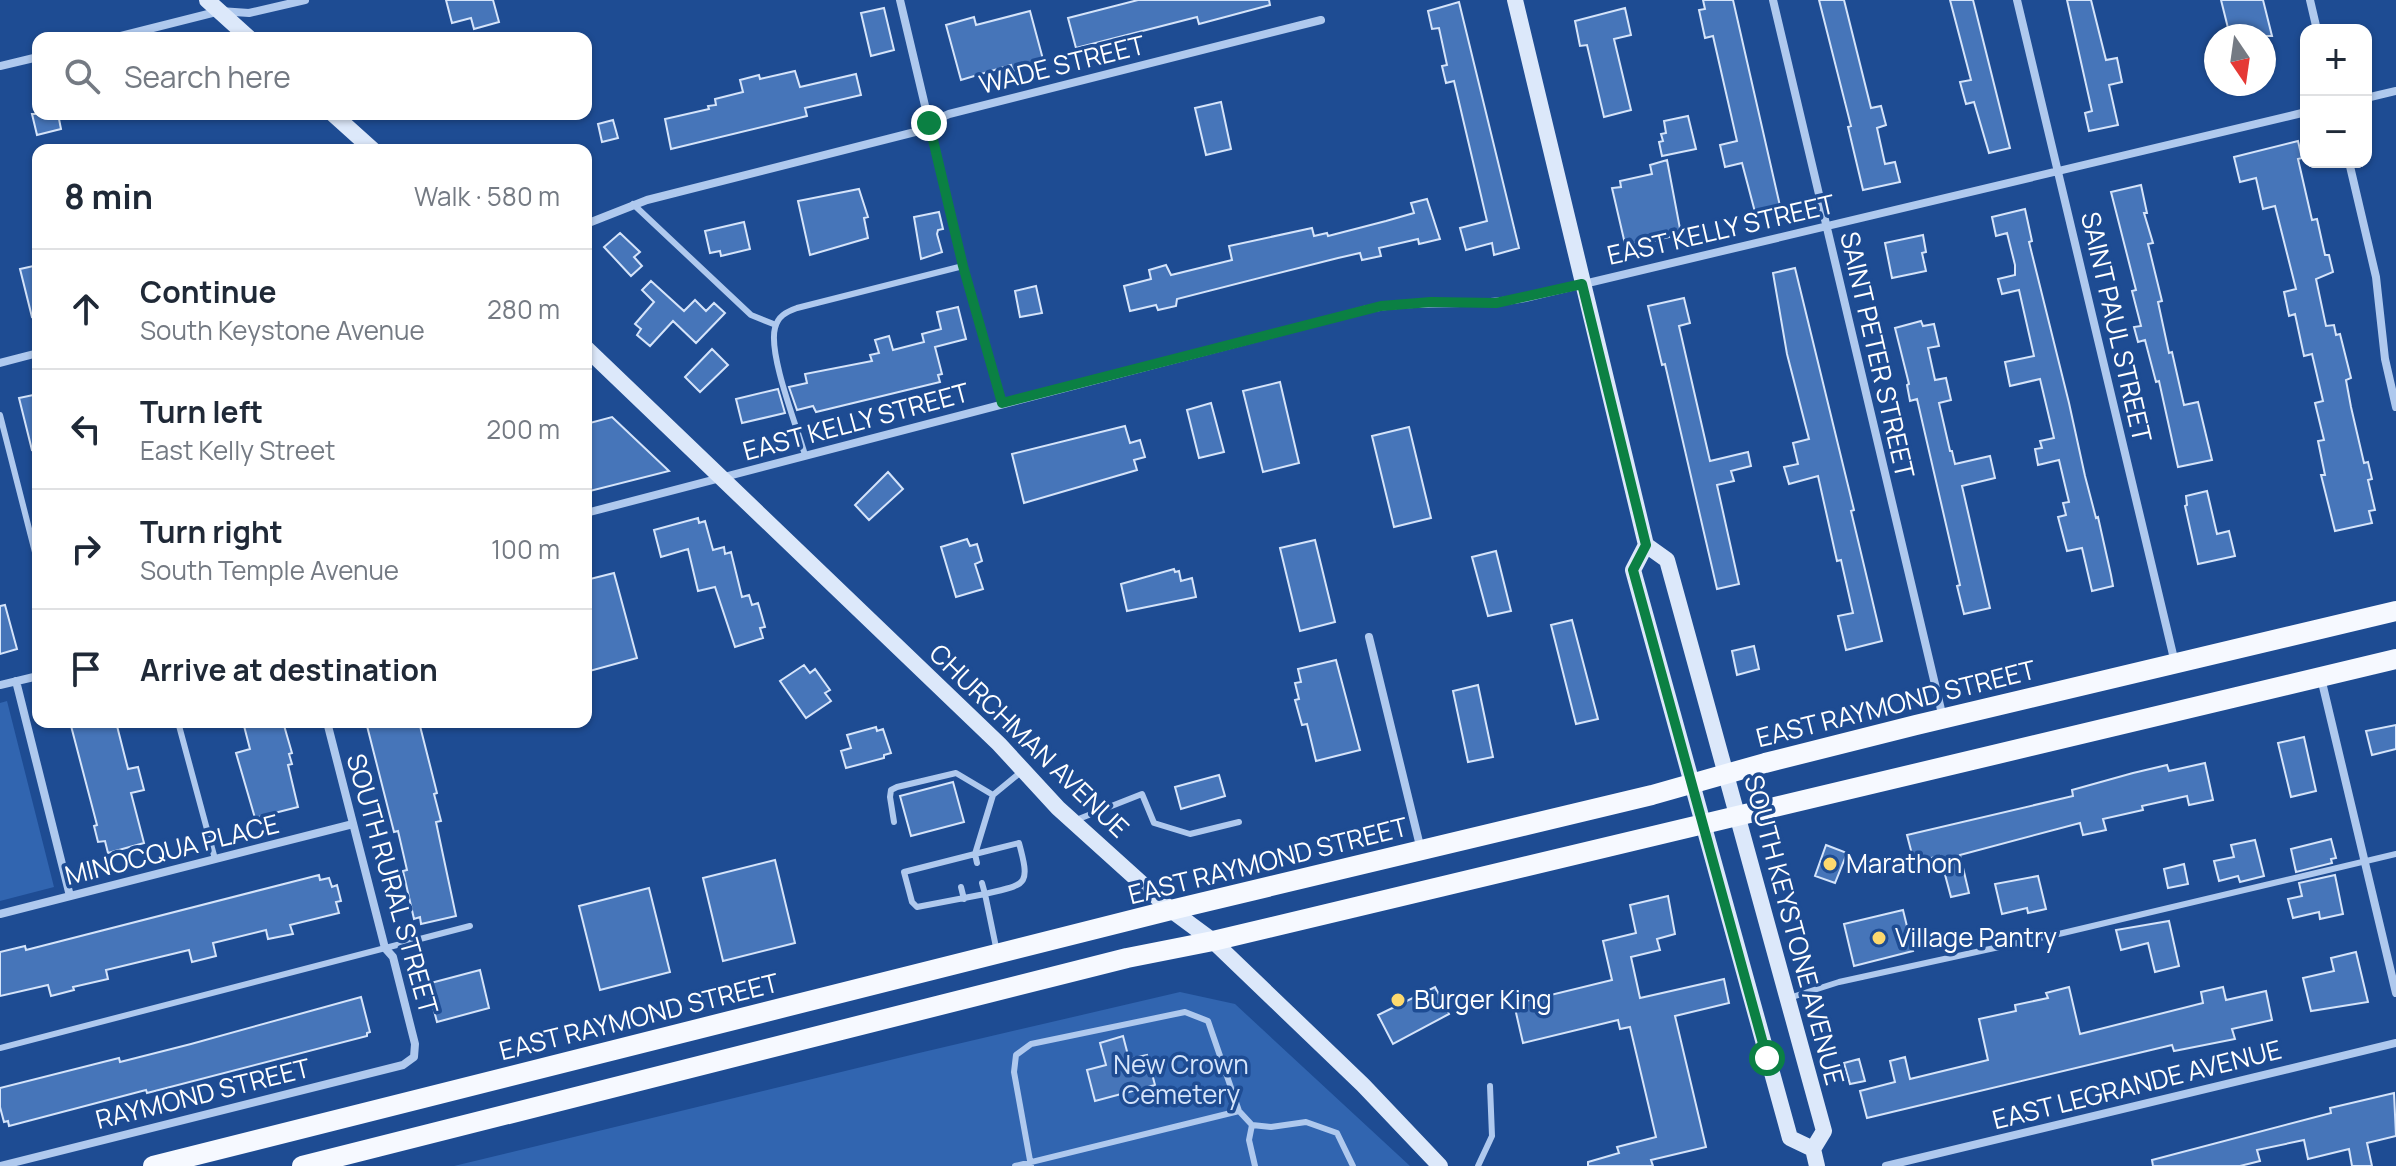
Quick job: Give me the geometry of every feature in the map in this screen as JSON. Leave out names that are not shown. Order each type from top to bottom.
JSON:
[{"type":"main road","name":"SOUTH KEYSTONE AVENUE","points":[[1515,0],[1646,545],[1667,560],[1824,1131],[1813,1149],[1817,1166]]},
{"type":"main road","points":[[213,6],[242,32]]},
{"type":"main road","points":[[340,120],[366,144]]},
{"type":"main road","name":"CHURCHMAN AVENUE","points":[[592,354],[1073,821],[1171,910],[1213,941],[1363,1085],[1440,1166]]},
{"type":"main road","name":"SOUTH KEYSTONE AVENUE","points":[[1646,545],[1633,570],[1691,784],[1790,1138],[1813,1149]]},
{"type":"main road","name":"EAST RAYMOND STREET","points":[[153,1166],[1171,910],[1421,851],[1943,719],[2396,611]]},
{"type":"main road","points":[[302,1166],[1127,958],[1213,941],[2396,659]]},
{"type":"street","points":[[132,32],[213,6],[249,13],[305,0]]},
{"type":"street","points":[[900,0],[963,266],[1002,403]]},
{"type":"street","name":"SAINT PETER STREET","points":[[1773,0],[1943,719]]},
{"type":"street","name":"SAINT PAUL STREET","points":[[2017,0],[2175,664]]},
{"type":"street","points":[[2310,0],[2316,24]]},
{"type":"street","name":"WADE STREET","points":[[592,221],[633,204],[919,131],[949,114],[1321,20]]},
{"type":"street","points":[[0,66],[32,58]]},
{"type":"street","points":[[2372,97],[2396,91]]},
{"type":"street","name":"EAST KELLY STREET","points":[[592,511],[1381,306],[1431,302],[1496,303],[2300,113]]},
{"type":"street","points":[[2350,168],[2376,277],[2385,359],[2396,407]]},
{"type":"street","points":[[0,363],[32,355]]},
{"type":"street","points":[[1369,637],[1421,851]]},
{"type":"street","points":[[0,685],[32,677]]},
{"type":"street","points":[[2320,677],[2396,993]]},
{"type":"street","points":[[16,681],[70,896]]},
{"type":"street","name":"SOUTH RURAL STREET","points":[[329,728],[385,948],[393,957],[415,1044],[414,1057]]},
{"type":"street","name":"MINOCQUA PLACE","points":[[0,914],[353,824]]},
{"type":"street","name":"EAST LEGRANDE AVENUE","points":[[1886,1166],[2396,1043]]},
{"type":"street","name":"RAYMOND STREET","points":[[0,1166],[403,1065],[414,1057]]},
{"type":"lane","points":[[633,204],[751,315],[776,325]]},
{"type":"lane","points":[[805,455],[774,350],[776,325],[786,312],[963,266]]},
{"type":"lane","points":[[0,415],[32,541]]},
{"type":"lane","points":[[27,522],[32,521]]},
{"type":"lane","points":[[180,728],[215,859]]},
{"type":"lane","points":[[977,863],[975,854],[993,795],[1023,770]]},
{"type":"lane","points":[[894,822],[890,797],[891,790],[897,787],[956,773],[993,795]]},
{"type":"lane","points":[[1073,821],[1142,794],[1154,823],[1190,834],[1239,822]]},
{"type":"lane","points":[[1019,843],[1026,872],[1024,880],[1017,886],[925,908],[917,907],[912,902],[902,869],[932,869],[996,849],[1019,843]]},
{"type":"lane","points":[[996,849],[998,857]]},
{"type":"lane","points":[[1788,998],[1839,982],[2063,933],[2396,854]]},
{"type":"lane","points":[[1003,878],[1006,889]]},
{"type":"lane","points":[[982,883],[997,954]]},
{"type":"lane","points":[[961,887],[964,899]]},
{"type":"lane","points":[[938,894],[940,904]]},
{"type":"lane","points":[[0,1048],[470,926]]},
{"type":"lane","points":[[1031,1164],[1014,1072],[1016,1055],[1031,1044],[1185,1012],[1208,1021],[1239,1111],[1252,1125],[1271,1127],[1306,1122],[1337,1133],[1353,1166]]},
{"type":"lane","points":[[1478,1166],[1492,1136],[1490,1086]]},
{"type":"lane","points":[[1015,1166],[1239,1111]]},
{"type":"lane","points":[[1252,1125],[1249,1140],[1255,1166]]},
{"type":"green space","points":[[7,701],[54,887],[0,901],[0,703]]},
{"type":"green space","name":"New Crown Cemetery","points":[[1180,992],[1235,1004],[1410,1166],[454,1166],[919,1053]]},
{"type":"building","points":[[446,0],[493,0],[499,22],[474,29],[471,18],[452,23]]},
{"type":"building","points":[[1138,0],[1269,0],[1270,5],[1199,24],[1197,17],[1076,48],[1068,18]]},
{"type":"building","points":[[1703,0],[1733,0],[1780,206],[1755,212],[1742,163],[1725,167],[1720,145],[1737,141],[1713,36],[1705,38],[1699,10],[1705,9]]},
{"type":"building","points":[[1819,0],[1844,0],[1871,108],[1881,106],[1886,125],[1877,128],[1885,164],[1895,162],[1900,182],[1863,190],[1848,127],[1851,126]]},
{"type":"building","points":[[1950,0],[1973,0],[2010,148],[1989,153],[1974,102],[1966,104],[1960,82],[1971,80]]},
{"type":"building","points":[[2067,0],[2091,0],[2106,60],[2117,58],[2122,82],[2109,85],[2118,125],[2089,131],[2085,113],[2092,111]]},
{"type":"building","points":[[2221,0],[2263,0],[2269,24],[2227,24]]},
{"type":"building","points":[[1459,2],[1519,248],[1494,255],[1492,243],[1466,250],[1460,228],[1487,221],[1454,81],[1446,83],[1442,66],[1447,65],[1439,28],[1432,29],[1428,11]]},
{"type":"building","points":[[884,8],[894,50],[871,56],[861,13]]},
{"type":"building","points":[[1625,8],[1631,35],[1614,39],[1631,110],[1604,117],[1587,45],[1580,46],[1575,21]]},
{"type":"building","points":[[1030,11],[1044,63],[1013,71],[1011,65],[961,80],[946,25],[974,17],[976,25]]},
{"type":"building","points":[[795,71],[800,87],[856,74],[861,95],[805,108],[807,116],[671,149],[665,119],[709,109],[708,106],[716,105],[715,99],[743,92],[740,80]]},
{"type":"building","points":[[1221,102],[1231,149],[1206,155],[1195,108]]},
{"type":"building","points":[[1688,116],[1696,149],[1662,156],[1659,142],[1663,141],[1661,134],[1666,133],[1664,121]]},
{"type":"building","points":[[33,120],[59,120],[61,129],[37,135]]},
{"type":"building","points":[[613,120],[618,138],[602,142],[598,124]]},
{"type":"building","points":[[2298,141],[2298,159],[2312,220],[2317,219],[2325,255],[2329,255],[2333,272],[2316,279],[2326,326],[2334,325],[2336,335],[2340,334],[2351,378],[2346,380],[2351,407],[2364,463],[2368,462],[2372,479],[2368,480],[2375,510],[2369,511],[2372,523],[2335,531],[2321,475],[2325,475],[2318,441],[2324,440],[2315,403],[2323,401],[2312,354],[2304,356],[2295,314],[2289,316],[2284,292],[2296,289],[2275,206],[2263,209],[2256,178],[2240,182],[2234,157]]},
{"type":"building","points":[[1667,160],[1681,234],[1645,243],[1625,244],[1612,188],[1621,187],[1620,181],[1652,174],[1650,165]]},
{"type":"building","points":[[2141,185],[2147,213],[2144,213],[2153,243],[2148,244],[2162,301],[2158,302],[2169,353],[2172,352],[2184,405],[2198,402],[2212,460],[2178,467],[2159,381],[2156,382],[2145,340],[2138,342],[2134,327],[2141,326],[2132,291],[2136,290],[2111,192]]},
{"type":"building","points":[[859,189],[868,217],[864,218],[868,238],[810,255],[798,201]]},
{"type":"building","points":[[1427,199],[1440,239],[1419,244],[1418,239],[1379,248],[1381,256],[1362,260],[1360,253],[1338,258],[1177,299],[1176,306],[1158,310],[1156,305],[1130,311],[1124,286],[1151,279],[1149,270],[1166,265],[1171,275],[1232,260],[1229,246],[1312,228],[1314,236],[1327,233],[1328,236],[1414,213],[1411,203]]},
{"type":"building","points":[[2025,209],[2032,241],[2029,242],[2113,586],[2092,591],[2082,548],[2067,551],[2058,517],[2066,515],[2063,503],[2069,502],[2059,460],[2038,465],[2035,449],[2042,448],[2040,441],[2054,438],[2040,379],[2010,386],[2005,362],[2034,356],[2019,290],[2002,294],[1998,279],[2015,275],[2015,265],[2007,233],[1996,236],[1992,217]]},
{"type":"building","points":[[939,212],[943,229],[938,230],[937,234],[942,252],[921,259],[914,217]]},
{"type":"building","points":[[744,222],[750,249],[721,256],[720,251],[710,253],[705,231]]},
{"type":"building","points":[[620,233],[640,252],[634,257],[642,266],[631,276],[604,247]]},
{"type":"building","points":[[1923,235],[1926,252],[1922,253],[1926,271],[1892,278],[1885,243]]},
{"type":"building","points":[[32,266],[32,317],[20,269]]},
{"type":"building","points":[[1795,268],[1854,510],[1851,511],[1882,641],[1846,650],[1838,616],[1853,613],[1841,560],[1837,561],[1818,476],[1789,484],[1784,467],[1798,464],[1793,443],[1809,439],[1787,354],[1773,273]]},
{"type":"building","points":[[651,281],[684,311],[695,300],[706,311],[714,303],[725,313],[696,343],[673,321],[650,346],[637,335],[641,329],[635,324],[654,302],[642,290]]},
{"type":"building","points":[[1036,286],[1042,313],[1020,317],[1015,291]]},
{"type":"building","points":[[1684,298],[1690,323],[1679,326],[1710,461],[1748,452],[1751,466],[1731,471],[1734,481],[1717,485],[1739,584],[1717,589],[1665,364],[1662,365],[1648,306]]},
{"type":"building","points":[[958,307],[966,339],[935,347],[942,374],[938,375],[940,382],[816,412],[813,406],[797,410],[789,387],[807,383],[805,374],[872,361],[870,355],[879,353],[875,340],[889,336],[893,350],[924,342],[922,334],[941,329],[937,312]]},
{"type":"building","points":[[1921,321],[1923,326],[1934,324],[1939,346],[1928,348],[1935,380],[1946,378],[1951,400],[1939,403],[1955,464],[1990,456],[1995,478],[1962,486],[1990,608],[1964,614],[1917,399],[1910,401],[1909,384],[1895,328]]},
{"type":"building","points":[[712,349],[728,365],[700,392],[685,377]]},
{"type":"building","points":[[1280,382],[1299,463],[1263,472],[1243,391]]},
{"type":"building","points":[[778,389],[785,413],[742,423],[736,399]]},
{"type":"building","points":[[32,395],[32,450],[19,398]]},
{"type":"building","points":[[1211,403],[1224,452],[1199,458],[1187,410]]},
{"type":"building","points":[[612,417],[669,471],[592,490],[592,422]]},
{"type":"building","points":[[1125,426],[1130,443],[1140,440],[1145,457],[1134,460],[1137,470],[1024,503],[1012,454]]},
{"type":"building","points":[[1409,427],[1431,518],[1394,527],[1372,436]]},
{"type":"building","points":[[888,472],[903,489],[869,520],[855,505]]},
{"type":"building","points":[[2207,491],[2217,534],[2229,531],[2235,556],[2198,564],[2185,506],[2186,496]]},
{"type":"building","points":[[698,518],[699,523],[705,521],[713,550],[724,547],[725,554],[731,552],[742,597],[749,595],[752,605],[758,603],[765,627],[760,628],[763,638],[735,647],[715,587],[698,591],[688,549],[661,557],[654,530]]},
{"type":"building","points":[[967,539],[970,546],[977,544],[982,561],[975,564],[983,589],[956,597],[941,547]]},
{"type":"building","points":[[1315,540],[1335,622],[1300,631],[1280,548]]},
{"type":"building","points":[[1496,551],[1511,611],[1488,616],[1472,557]]},
{"type":"building","points":[[1174,569],[1175,572],[1179,571],[1181,581],[1192,578],[1196,597],[1127,611],[1121,584]]},
{"type":"building","points":[[614,573],[637,658],[592,670],[592,578]]},
{"type":"building","points":[[5,605],[17,649],[0,654],[0,606]]},
{"type":"building","points":[[1572,620],[1598,719],[1576,724],[1551,625]]},
{"type":"building","points":[[1754,646],[1759,669],[1737,675],[1732,651]]},
{"type":"building","points":[[1336,660],[1360,750],[1316,761],[1307,724],[1302,725],[1295,700],[1299,699],[1295,683],[1301,682],[1298,669]]},
{"type":"building","points":[[804,665],[810,673],[815,669],[830,690],[825,693],[831,701],[806,718],[780,681]]},
{"type":"building","points":[[1478,685],[1493,757],[1468,762],[1453,691]]},
{"type":"building","points":[[2396,725],[2396,749],[2372,755],[2366,731]]},
{"type":"building","points":[[876,727],[877,731],[883,729],[891,753],[884,755],[884,758],[846,768],[841,751],[851,748],[847,735]]},
{"type":"building","points":[[72,728],[118,728],[128,769],[138,767],[144,790],[131,793],[144,843],[108,853],[105,841],[98,842],[94,826],[97,825]]},
{"type":"building","points":[[245,728],[285,728],[292,753],[289,754],[292,764],[288,765],[298,807],[255,818],[236,753],[250,749]]},
{"type":"building","points":[[368,728],[421,728],[437,793],[434,794],[441,821],[436,822],[456,916],[421,924],[420,917],[414,919],[403,871],[407,870],[398,831],[394,832]]},
{"type":"building","points":[[2304,737],[2316,791],[2291,797],[2278,743]]},
{"type":"building","points":[[2205,763],[2213,800],[2189,805],[2187,796],[2103,819],[2106,830],[2083,835],[2080,823],[1960,855],[1969,893],[1951,897],[1940,856],[1914,862],[1907,835],[2073,796],[2072,790],[2133,773],[2167,765],[2169,771]]},
{"type":"building","points":[[1219,775],[1225,796],[1181,809],[1175,787]]},
{"type":"building","points":[[953,782],[964,822],[911,836],[900,796]]},
{"type":"building","points":[[2331,839],[2336,858],[2331,859],[2332,863],[2296,872],[2291,849]]},
{"type":"building","points":[[2255,840],[2264,876],[2240,882],[2238,876],[2219,881],[2214,861],[2234,857],[2231,845]]},
{"type":"building","points":[[1826,845],[1847,853],[1835,883],[1815,876]]},
{"type":"building","points":[[775,860],[795,943],[723,961],[703,878]]},
{"type":"building","points":[[2184,864],[2188,884],[2168,888],[2164,869]]},
{"type":"building","points":[[319,875],[320,880],[329,878],[332,887],[337,885],[341,901],[336,902],[339,913],[290,925],[293,934],[268,939],[266,930],[213,943],[216,956],[192,962],[189,950],[106,970],[108,979],[51,996],[48,985],[0,996],[0,952],[25,946],[26,950]]},
{"type":"building","points":[[2335,875],[2343,914],[2320,919],[2319,912],[2293,918],[2288,899],[2302,896],[2299,883]]},
{"type":"building","points":[[2038,876],[2046,909],[2028,913],[2027,908],[2002,914],[1995,884]]},
{"type":"building","points":[[649,888],[670,972],[600,990],[579,906]]},
{"type":"building","points":[[1668,896],[1675,934],[1657,939],[1660,950],[1631,957],[1640,998],[1724,979],[1729,1003],[1675,1016],[1706,1147],[1651,1160],[1653,1166],[1588,1166],[1588,1162],[1619,1153],[1617,1147],[1656,1137],[1630,1027],[1620,1029],[1618,1020],[1523,1043],[1514,1004],[1612,980],[1603,941],[1636,933],[1630,905]]},
{"type":"building","name":"Village Pantry","points":[[1903,910],[1913,951],[1854,966],[1844,924]]},
{"type":"building","points":[[2169,921],[2179,966],[2155,972],[2148,943],[2121,950],[2116,930]]},
{"type":"building","points":[[2356,952],[2368,1002],[2311,1011],[2303,978],[2334,971],[2331,958]]},
{"type":"building","points":[[480,970],[489,1008],[437,1022],[427,984]]},
{"type":"building","points":[[1435,987],[1449,1014],[1393,1044],[1378,1015]]},
{"type":"building","points":[[2069,987],[2080,1034],[2203,1003],[2201,992],[2223,987],[2226,1000],[2266,991],[2272,1020],[2232,1029],[2235,1039],[2174,1051],[2172,1045],[1867,1118],[1860,1091],[1895,1082],[1890,1061],[1905,1057],[1910,1079],[1988,1060],[1979,1019],[2016,1011],[2015,1005],[2048,998],[2046,993]]},
{"type":"building","points":[[361,997],[370,1032],[367,1036],[9,1126],[8,1121],[4,1122],[0,1088],[119,1058],[120,1062]]},
{"type":"building","points":[[1123,1036],[1129,1059],[1147,1055],[1155,1085],[1095,1101],[1087,1070],[1106,1065],[1100,1043]]},
{"type":"building","points":[[1859,1059],[1865,1081],[1850,1084],[1844,1063]]},
{"type":"building","points":[[2394,1093],[2396,1136],[2367,1143],[2372,1166],[2352,1166],[2349,1149],[2308,1159],[2304,1140],[2257,1150],[2260,1161],[2240,1166],[2153,1166],[2152,1160],[2331,1113],[2330,1108]]},
{"type":"place","name":"Marathon","points":[[1830,864]]},
{"type":"place","name":"Village Pantry","points":[[1879,938]]},
{"type":"place","name":"Burger King","points":[[1398,1000]]},
{"type":"route","points":[[929,123],[963,266],[1002,403],[1381,306],[1431,302],[1496,303],[1582,284],[1646,545],[1633,570],[1767,1058]]}]
